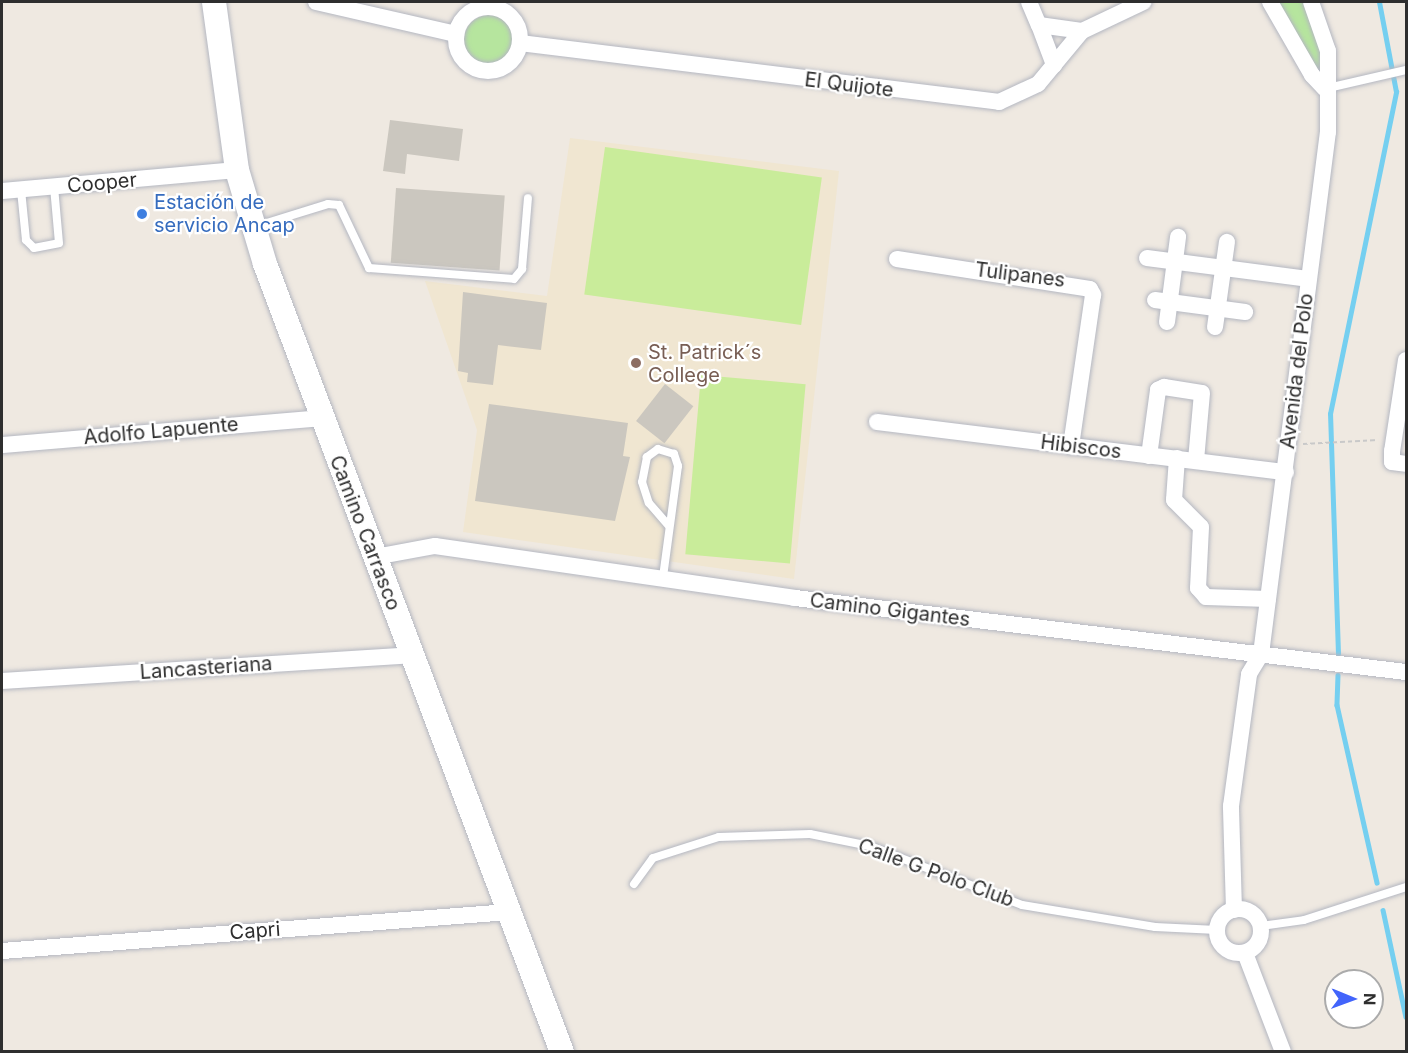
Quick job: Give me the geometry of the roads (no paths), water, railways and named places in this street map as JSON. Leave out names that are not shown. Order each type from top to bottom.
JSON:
[{"type":"main road","name":"Camino Carrasco","points":[[214,2],[237,170],[254,227],[321,418],[562,1052]]},
{"type":"street","points":[[315,2],[456,34]]},
{"type":"street","points":[[1029,2],[1054,65]]},
{"type":"street","name":"El Quijote","points":[[520,42],[999,102],[1030,91],[1082,31],[1140,2]]},
{"type":"street","points":[[1270,2],[1312,75],[1325,89]]},
{"type":"street","name":"Avenida del Polo","points":[[1234,910],[1231,806],[1249,674],[1261,654],[1328,132],[1325,89],[1328,51],[1311,2]]},
{"type":"street","points":[[491,4],[509,15],[520,42],[505,66],[484,71],[464,61],[456,34],[465,16],[491,4]]},
{"type":"street","points":[[1039,26],[1082,31]]},
{"type":"street","name":"Cooper","points":[[2,191],[237,170]]},
{"type":"street","points":[[1167,322],[1162,301],[1175,261],[1178,237]]},
{"type":"street","points":[[1215,327],[1227,242]]},
{"type":"street","points":[[1147,258],[1308,279]]},
{"type":"street","name":"Tulipanes","points":[[897,259],[1090,289],[1094,295],[1071,446]]},
{"type":"street","points":[[1162,301],[1245,312]]},
{"type":"street","points":[[1399,463],[1394,437],[1407,360]]},
{"type":"street","points":[[1149,456],[1158,390],[1164,387],[1202,393],[1196,460]]},
{"type":"street","name":"Adolfo Lapuente","points":[[2,445],[321,418]]},
{"type":"street","name":"Hibiscos","points":[[877,422],[1286,472]]},
{"type":"street","points":[[1177,458],[1174,500],[1202,527],[1198,588],[1206,597],[1268,599]]},
{"type":"street","name":"Camino Gigantes","points":[[375,557],[435,546],[663,577],[795,598],[1407,672]]},
{"type":"street","name":"Lancasteriana","points":[[2,681],[411,655]]},
{"type":"street","points":[[1234,910],[1253,914],[1261,926],[1256,945],[1245,953],[1225,948],[1217,930],[1222,917],[1234,910]]},
{"type":"street","name":"Capri","points":[[2,951],[509,912]]},
{"type":"street","points":[[1245,953],[1283,1052]]},
{"type":"lane","points":[[1325,89],[1405,70]]},
{"type":"lane","points":[[21,190],[26,240],[34,248],[59,243],[54,187]]},
{"type":"lane","points":[[254,227],[315,207],[339,206],[369,267],[514,279],[522,269],[528,198]]},
{"type":"lane","points":[[663,577],[678,466],[674,454],[658,449],[647,457],[642,482],[649,503],[669,526]]},
{"type":"lane","name":"Calle G Polo Club","points":[[634,884],[653,858],[719,837],[810,834],[870,846],[1022,905],[1155,927],[1217,930]]},
{"type":"lane","points":[[1261,926],[1304,920],[1407,887]]},
{"type":"waterway","points":[[1338,654],[1330,414],[1396,92],[1379,2]]},
{"type":"waterway","points":[[1338,675],[1337,705],[1377,883]]},
{"type":"waterway","points":[[1383,910],[1406,1017]]},
{"type":"place","name":"Estación de servicio Ancap","points":[[142,214]]},
{"type":"place","name":"St. Patrick´s College","points":[[636,363]]}]
